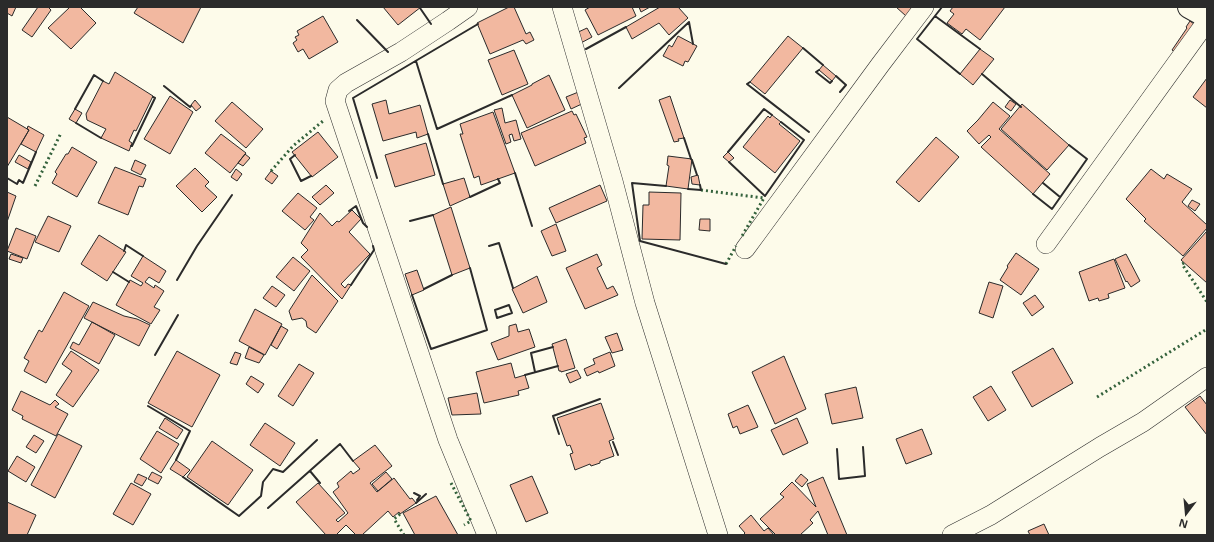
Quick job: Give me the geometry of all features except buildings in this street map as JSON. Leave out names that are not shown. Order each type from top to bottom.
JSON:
[{"type":"main road","points":[[1189,7],[1207,17]]},
{"type":"street","points":[[468,7],[400,52],[346,83],[338,90],[335,101],[448,440],[487,535]]},
{"type":"street","points":[[562,7],[613,181],[645,303],[718,535]]},
{"type":"street","points":[[744,249],[924,7]]},
{"type":"street","points":[[1046,244],[1207,22]]},
{"type":"street","points":[[952,535],[991,515],[1143,422],[1207,377]]},
{"type":"hedge","points":[[271,171],[293,146],[323,121]]},
{"type":"hedge","points":[[35,186],[61,133]]},
{"type":"hedge","points":[[701,190],[764,198],[742,236]]},
{"type":"hedge","points":[[726,264],[736,246]]},
{"type":"hedge","points":[[1184,263],[1182,264],[1207,302]]},
{"type":"hedge","points":[[1097,397],[1207,329]]},
{"type":"hedge","points":[[451,483],[471,521],[464,525]]},
{"type":"hedge","points":[[400,514],[394,519],[404,535]]},
{"type":"wall","points":[[942,7],[917,39],[960,74]]},
{"type":"wall","points":[[420,8],[431,24]]},
{"type":"wall","points":[[935,16],[980,49]]},
{"type":"wall","points":[[357,20],[388,52]]},
{"type":"wall","points":[[619,88],[689,22],[693,44]]},
{"type":"wall","points":[[377,178],[353,98],[478,24]]},
{"type":"wall","points":[[586,49],[626,27]]},
{"type":"wall","points":[[803,48],[823,65]]},
{"type":"wall","points":[[416,61],[437,129],[512,95]]},
{"type":"wall","points":[[819,70],[816,72],[830,83],[832,81]]},
{"type":"wall","points":[[982,74],[1021,107]]},
{"type":"wall","points":[[75,109],[94,75],[103,81]]},
{"type":"wall","points":[[836,76],[846,85],[840,92]]},
{"type":"wall","points":[[750,82],[747,84],[809,132]]},
{"type":"wall","points":[[164,86],[190,107],[191,106]]},
{"type":"wall","points":[[131,146],[155,98],[153,97]]},
{"type":"wall","points":[[728,152],[764,109],[772,115]]},
{"type":"wall","points":[[729,162],[765,196],[804,140],[781,122]]},
{"type":"wall","points":[[76,123],[101,138]]},
{"type":"wall","points":[[428,134],[443,184]]},
{"type":"wall","points":[[684,138],[691,159]]},
{"type":"wall","points":[[1033,194],[1052,209],[1087,159],[1069,145]]},
{"type":"wall","points":[[7,178],[17,184],[19,180],[23,183],[36,152]]},
{"type":"wall","points":[[295,155],[290,159],[301,181],[311,176]]},
{"type":"wall","points":[[692,160],[697,175]]},
{"type":"wall","points":[[515,173],[532,226]]},
{"type":"wall","points":[[470,197],[500,183],[498,179]]},
{"type":"wall","points":[[666,186],[632,183],[640,241],[726,264]]},
{"type":"wall","points":[[1043,183],[1060,197]]},
{"type":"wall","points":[[688,189],[701,190],[700,185]]},
{"type":"wall","points":[[177,280],[197,246],[232,195]]},
{"type":"wall","points":[[349,211],[356,206],[363,223],[367,227]]},
{"type":"wall","points":[[410,221],[433,215]]},
{"type":"wall","points":[[489,246],[499,243],[513,288]]},
{"type":"wall","points":[[124,251],[126,245],[143,256]]},
{"type":"wall","points":[[351,285],[374,250],[373,246]]},
{"type":"wall","points":[[412,295],[431,349],[487,330],[470,268]]},
{"type":"wall","points":[[113,272],[129,282]]},
{"type":"wall","points":[[424,289],[452,275]]},
{"type":"wall","points":[[509,305],[512,313],[497,318],[495,310],[509,305]]},
{"type":"wall","points":[[155,355],[178,315]]},
{"type":"wall","points":[[535,372],[531,353],[553,347]]},
{"type":"wall","points":[[525,375],[558,366]]},
{"type":"wall","points":[[559,434],[553,416],[600,399]]},
{"type":"wall","points":[[148,406],[190,431],[176,460]]},
{"type":"wall","points":[[183,477],[239,516],[261,496],[263,482],[273,469],[283,472],[317,440]]},
{"type":"wall","points":[[613,442],[618,455]]},
{"type":"wall","points":[[268,508],[340,444],[353,461]]},
{"type":"wall","points":[[837,449],[839,479],[865,476],[863,447]]},
{"type":"wall","points":[[310,471],[320,483]]},
{"type":"wall","points":[[414,493],[420,496],[417,500]]},
{"type":"wall","points":[[416,503],[426,494]]}]
